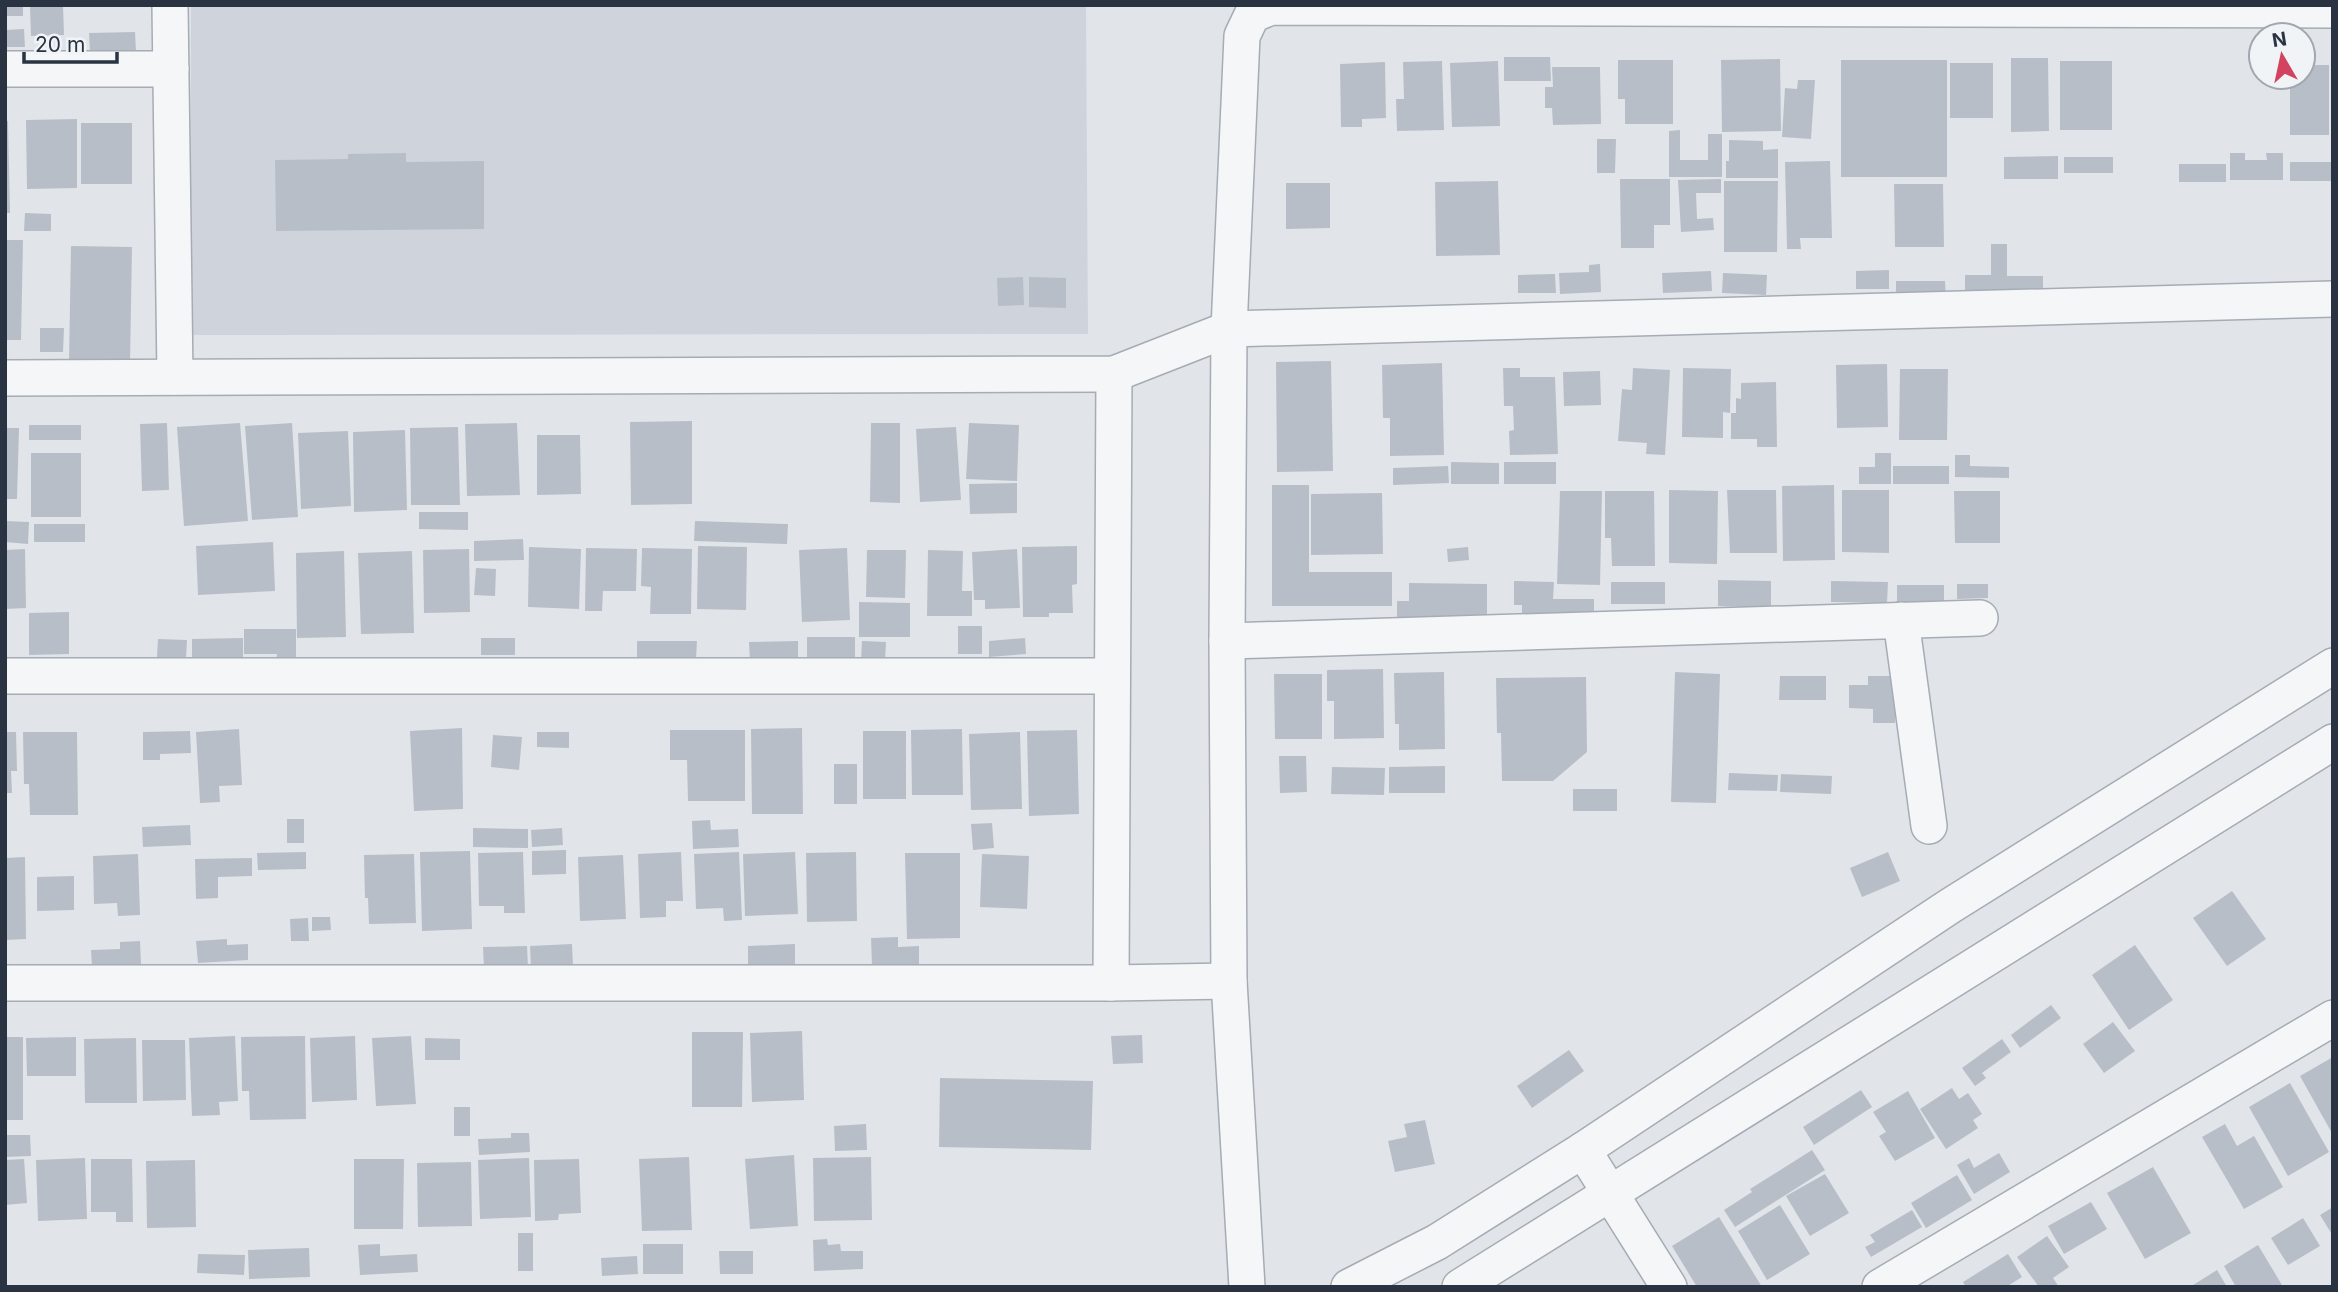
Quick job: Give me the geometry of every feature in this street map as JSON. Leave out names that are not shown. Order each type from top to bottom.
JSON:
[{"type":"street","points":[[170,5],[174,377]]},
{"type":"street","points":[[1247,1287],[1229,981],[1227,641],[1229,329],[1242,36],[1252,15],[1271,7],[2333,10]]},
{"type":"street","points":[[5,69],[171,69]]},
{"type":"street","points":[[5,378],[1114,374],[1229,329],[2333,299]]},
{"type":"street","points":[[1111,983],[1114,374]]},
{"type":"street","points":[[1227,641],[1980,618]]},
{"type":"street","points":[[1901,620],[1929,826]]},
{"type":"street","points":[[1349,1287],[1437,1242],[1583,1150],[1950,906],[2333,666]]},
{"type":"street","points":[[5,676],[1112,676]]},
{"type":"street","points":[[1437,1242],[1464,1286],[2333,742]]},
{"type":"street","points":[[5,983],[1229,981]]},
{"type":"street","points":[[1880,1287],[2333,1018]]},
{"type":"street","points":[[1583,1150],[1669,1287]]},
{"type":"shaded area","points":[[191,5],[1086,5],[1088,334],[190,335]]},
{"type":"building","points":[[5,5],[23,5],[23,16],[5,16]]},
{"type":"building","points":[[63,5],[64,35],[31,36],[30,6]]},
{"type":"building","points":[[24,29],[25,47],[5,47],[5,30]]},
{"type":"building","points":[[135,32],[136,52],[90,53],[89,33]]},
{"type":"building","points":[[1504,57],[1550,57],[1551,81],[1504,81]]},
{"type":"building","points":[[2011,58],[2048,58],[2049,131],[2011,132]]},
{"type":"building","points":[[1780,59],[1781,131],[1722,132],[1721,60]]},
{"type":"building","points":[[1618,60],[1673,60],[1673,124],[1625,124],[1625,99],[1618,99]]},
{"type":"building","points":[[1841,60],[1947,60],[1947,177],[1841,177]]},
{"type":"building","points":[[1442,61],[1444,130],[1397,131],[1396,99],[1404,99],[1403,62]]},
{"type":"building","points":[[1498,61],[1500,126],[1452,127],[1450,63]]},
{"type":"building","points":[[2060,61],[2112,61],[2112,130],[2060,130]]},
{"type":"building","points":[[1385,62],[1386,118],[1362,119],[1362,127],[1341,127],[1340,64]]},
{"type":"building","points":[[1950,63],[1993,63],[1993,118],[1950,118]]},
{"type":"building","points":[[2317,65],[2329,65],[2329,135],[2290,135],[2290,91],[2317,91]]},
{"type":"building","points":[[1552,67],[1600,67],[1601,124],[1553,125],[1552,108],[1545,108],[1545,87],[1553,87]]},
{"type":"building","points":[[1798,80],[1815,80],[1811,139],[1782,137],[1785,88],[1797,89]]},
{"type":"building","points":[[77,119],[77,188],[27,189],[26,120]]},
{"type":"building","points":[[5,121],[8,121],[10,213],[5,213]]},
{"type":"building","points":[[81,123],[132,123],[132,184],[81,184]]},
{"type":"building","points":[[1680,130],[1680,160],[1708,160],[1708,134],[1722,134],[1722,177],[1669,177],[1669,131]]},
{"type":"building","points":[[1597,139],[1616,139],[1615,173],[1597,173]]},
{"type":"building","points":[[1729,140],[1763,141],[1763,150],[1778,149],[1778,178],[1726,178]]},
{"type":"building","points":[[406,153],[406,162],[484,161],[484,229],[276,231],[275,160],[348,159],[348,154]]},
{"type":"building","points":[[2230,153],[2245,153],[2245,160],[2267,160],[2266,153],[2283,153],[2283,180],[2230,180]]},
{"type":"building","points":[[2058,156],[2058,179],[2004,179],[2004,157]]},
{"type":"building","points":[[2064,157],[2113,157],[2113,173],[2064,173]]},
{"type":"building","points":[[1830,161],[1832,238],[1800,238],[1801,249],[1787,249],[1785,162]]},
{"type":"building","points":[[2290,162],[2333,162],[2333,181],[2290,181]]},
{"type":"building","points":[[2179,164],[2226,164],[2226,182],[2179,182]]},
{"type":"building","points":[[1620,179],[1670,179],[1670,225],[1654,225],[1654,248],[1621,248]]},
{"type":"building","points":[[1721,179],[1721,193],[1696,193],[1697,219],[1713,218],[1714,230],[1681,232],[1678,180]]},
{"type":"building","points":[[1498,181],[1500,255],[1436,256],[1435,182]]},
{"type":"building","points":[[1724,181],[1778,181],[1777,252],[1724,252]]},
{"type":"building","points":[[1286,183],[1330,183],[1330,228],[1286,229]]},
{"type":"building","points":[[1894,184],[1943,184],[1944,247],[1895,247]]},
{"type":"building","points":[[25,213],[51,214],[51,231],[24,231]]},
{"type":"building","points":[[5,240],[23,240],[21,340],[5,340]]},
{"type":"building","points":[[1991,244],[2007,244],[2007,276],[2043,276],[2043,291],[1965,292],[1965,275],[1991,275]]},
{"type":"building","points":[[71,246],[132,247],[130,364],[69,363]]},
{"type":"building","points":[[1600,264],[1601,292],[1560,294],[1559,273],[1589,272],[1589,265]]},
{"type":"building","points":[[1889,270],[1889,289],[1856,289],[1856,271]]},
{"type":"building","points":[[1711,271],[1712,291],[1663,293],[1662,273]]},
{"type":"building","points":[[1723,273],[1767,275],[1766,295],[1722,293]]},
{"type":"building","points":[[1555,274],[1556,293],[1518,293],[1518,275]]},
{"type":"building","points":[[1023,277],[1024,305],[998,306],[997,278]]},
{"type":"building","points":[[1029,277],[1066,278],[1066,308],[1029,307]]},
{"type":"building","points":[[1896,281],[1945,281],[1946,299],[1896,299]]},
{"type":"building","points":[[40,328],[64,328],[63,352],[40,352]]},
{"type":"building","points":[[1331,361],[1333,471],[1277,472],[1276,362]]},
{"type":"building","points":[[1442,363],[1444,455],[1390,456],[1390,418],[1383,418],[1382,365]]},
{"type":"building","points":[[1887,364],[1888,427],[1837,428],[1836,365]]},
{"type":"building","points":[[1503,368],[1520,368],[1520,377],[1555,377],[1558,454],[1510,455],[1509,431],[1514,430],[1513,406],[1504,406]]},
{"type":"building","points":[[1633,368],[1670,370],[1665,455],[1646,454],[1647,443],[1618,441],[1622,389],[1632,390]]},
{"type":"building","points":[[1683,368],[1731,369],[1730,413],[1723,412],[1723,438],[1682,437]]},
{"type":"building","points":[[1900,369],[1948,369],[1947,440],[1899,440]]},
{"type":"building","points":[[1600,371],[1601,405],[1564,406],[1563,372]]},
{"type":"building","points":[[1776,382],[1777,447],[1757,447],[1757,439],[1731,439],[1731,413],[1736,413],[1736,398],[1741,399],[1741,383]]},
{"type":"building","points":[[692,421],[692,504],[631,505],[630,422]]},
{"type":"building","points":[[167,423],[169,490],[142,491],[140,424]]},
{"type":"building","points":[[240,423],[248,521],[184,526],[177,427]]},
{"type":"building","points":[[292,423],[298,517],[252,520],[245,426]]},
{"type":"building","points":[[517,423],[520,495],[467,496],[465,424]]},
{"type":"building","points":[[871,423],[900,423],[900,503],[870,502]]},
{"type":"building","points":[[969,423],[1019,425],[1017,481],[966,479]]},
{"type":"building","points":[[29,425],[81,425],[81,440],[29,440]]},
{"type":"building","points":[[458,427],[460,505],[411,505],[410,428]]},
{"type":"building","points":[[956,427],[961,500],[920,502],[916,429]]},
{"type":"building","points":[[5,428],[19,428],[17,499],[5,499]]},
{"type":"building","points":[[405,430],[407,510],[354,512],[353,432]]},
{"type":"building","points":[[348,431],[351,506],[301,509],[298,433]]},
{"type":"building","points":[[537,435],[580,435],[581,494],[537,495]]},
{"type":"building","points":[[31,453],[81,453],[81,517],[31,517]]},
{"type":"building","points":[[1875,453],[1891,453],[1891,484],[1859,484],[1859,467],[1875,467]]},
{"type":"building","points":[[1955,455],[1970,455],[1970,466],[2009,467],[2009,478],[1955,477]]},
{"type":"building","points":[[1451,462],[1499,463],[1499,484],[1451,484]]},
{"type":"building","points":[[1504,462],[1556,462],[1556,484],[1504,484]]},
{"type":"building","points":[[1448,466],[1449,483],[1393,485],[1393,468]]},
{"type":"building","points":[[1893,466],[1949,466],[1949,484],[1893,484]]},
{"type":"building","points":[[1017,483],[1017,513],[970,514],[969,484]]},
{"type":"building","points":[[1272,485],[1309,485],[1309,572],[1392,572],[1392,606],[1272,606]]},
{"type":"building","points":[[1834,485],[1835,560],[1783,561],[1782,486]]},
{"type":"building","points":[[1669,490],[1718,491],[1717,564],[1669,563]]},
{"type":"building","points":[[1727,490],[1776,490],[1777,553],[1730,553]]},
{"type":"building","points":[[1842,490],[1889,490],[1889,553],[1842,552]]},
{"type":"building","points":[[1560,491],[1602,491],[1600,585],[1557,584]]},
{"type":"building","points":[[1605,491],[1654,491],[1655,566],[1612,566],[1611,538],[1605,538]]},
{"type":"building","points":[[1954,491],[2000,491],[2000,543],[1955,543]]},
{"type":"building","points":[[1382,493],[1383,554],[1311,555],[1311,494]]},
{"type":"building","points":[[419,512],[468,512],[468,530],[419,529]]},
{"type":"building","points":[[5,521],[29,522],[28,544],[5,542]]},
{"type":"building","points":[[695,521],[788,524],[787,544],[694,541]]},
{"type":"building","points":[[34,524],[85,524],[85,542],[34,542]]},
{"type":"building","points":[[523,539],[524,560],[474,561],[474,541]]},
{"type":"building","points":[[273,542],[275,591],[198,595],[196,546]]},
{"type":"building","points":[[698,546],[747,547],[746,610],[697,609]]},
{"type":"building","points":[[1077,546],[1077,584],[1072,585],[1073,613],[1023,617],[1022,547]]},
{"type":"building","points":[[529,547],[581,549],[579,609],[528,607]]},
{"type":"building","points":[[1468,547],[1469,560],[1448,562],[1447,549]]},
{"type":"building","points":[[586,548],[637,549],[636,591],[603,591],[602,611],[585,611]]},
{"type":"building","points":[[642,548],[692,549],[691,614],[650,614],[651,587],[641,586]]},
{"type":"building","points":[[847,548],[850,620],[802,622],[799,550]]},
{"type":"building","points":[[25,549],[26,608],[5,609],[5,550]]},
{"type":"building","points":[[469,549],[470,612],[424,613],[423,550]]},
{"type":"building","points":[[1017,549],[1020,608],[985,609],[985,600],[974,600],[972,552]]},
{"type":"building","points":[[867,550],[906,550],[905,598],[866,597]]},
{"type":"building","points":[[928,550],[963,551],[962,591],[972,591],[972,616],[927,616]]},
{"type":"building","points":[[344,551],[346,637],[297,638],[296,553]]},
{"type":"building","points":[[412,551],[414,633],[361,634],[358,553]]},
{"type":"building","points":[[476,568],[496,569],[495,596],[474,595]]},
{"type":"building","points":[[1718,580],[1771,581],[1771,608],[1718,606]]},
{"type":"building","points":[[1514,581],[1554,582],[1553,599],[1594,599],[1594,622],[1522,622],[1522,605],[1514,605]]},
{"type":"building","points":[[1831,581],[1888,582],[1887,603],[1831,602]]},
{"type":"building","points":[[1611,582],[1665,582],[1665,604],[1611,604]]},
{"type":"building","points":[[1409,583],[1487,584],[1487,619],[1397,619],[1397,601],[1409,601]]},
{"type":"building","points":[[1957,584],[1988,584],[1988,598],[1957,599]]},
{"type":"building","points":[[1897,585],[1944,585],[1944,603],[1897,604]]},
{"type":"building","points":[[859,602],[910,603],[910,637],[859,637]]},
{"type":"building","points":[[69,612],[69,654],[29,655],[29,613]]},
{"type":"building","points":[[958,626],[982,626],[982,654],[958,654]]},
{"type":"building","points":[[244,629],[296,629],[296,666],[276,666],[277,654],[244,654]]},
{"type":"building","points":[[807,637],[855,637],[855,662],[807,661]]},
{"type":"building","points":[[243,638],[243,657],[192,657],[192,639]]},
{"type":"building","points":[[481,638],[515,638],[515,655],[481,655]]},
{"type":"building","points":[[1025,638],[1026,654],[989,657],[989,641]]},
{"type":"building","points":[[158,639],[187,640],[186,658],[157,657]]},
{"type":"building","points":[[637,641],[697,641],[696,659],[637,658]]},
{"type":"building","points":[[798,641],[798,660],[750,662],[749,642]]},
{"type":"building","points":[[862,641],[886,642],[885,661],[861,660]]},
{"type":"building","points":[[1383,669],[1384,738],[1334,739],[1334,701],[1327,701],[1327,670]]},
{"type":"building","points":[[1444,672],[1445,749],[1399,750],[1399,724],[1395,724],[1394,673]]},
{"type":"building","points":[[1675,672],[1720,674],[1716,803],[1671,802]]},
{"type":"building","points":[[1274,674],[1322,674],[1322,739],[1275,739]]},
{"type":"building","points":[[1780,676],[1826,676],[1826,700],[1779,700]]},
{"type":"building","points":[[1868,676],[1895,676],[1895,723],[1873,723],[1873,709],[1849,708],[1849,685],[1868,685]]},
{"type":"building","points":[[1586,677],[1587,752],[1553,781],[1502,781],[1501,733],[1497,733],[1496,678]]},
{"type":"building","points":[[462,728],[463,809],[414,811],[410,731]]},
{"type":"building","points":[[802,728],[803,814],[752,814],[751,729]]},
{"type":"building","points":[[239,729],[242,785],[219,786],[220,802],[200,803],[196,732]]},
{"type":"building","points":[[962,729],[963,795],[912,795],[911,730]]},
{"type":"building","points":[[670,730],[745,730],[745,801],[688,801],[687,760],[670,760]]},
{"type":"building","points":[[1077,730],[1079,814],[1029,816],[1027,731]]},
{"type":"building","points":[[190,731],[191,753],[160,754],[160,760],[143,760],[143,732]]},
{"type":"building","points":[[863,731],[906,731],[906,799],[863,799]]},
{"type":"building","points":[[5,732],[16,732],[17,771],[11,771],[12,793],[5,793]]},
{"type":"building","points":[[23,732],[77,732],[78,815],[30,815],[29,784],[24,784]]},
{"type":"building","points":[[537,732],[569,732],[569,748],[537,747]]},
{"type":"building","points":[[1020,732],[1022,809],[971,810],[969,734]]},
{"type":"building","points":[[493,735],[522,737],[519,770],[491,767]]},
{"type":"building","points":[[1279,756],[1306,756],[1307,792],[1280,793]]},
{"type":"building","points":[[834,764],[857,764],[857,804],[834,804]]},
{"type":"building","points":[[1445,766],[1445,793],[1389,793],[1389,767]]},
{"type":"building","points":[[1332,767],[1385,768],[1384,795],[1331,794]]},
{"type":"building","points":[[1729,773],[1778,775],[1777,791],[1728,790]]},
{"type":"building","points":[[1781,774],[1832,776],[1831,794],[1780,792]]},
{"type":"building","points":[[1573,789],[1617,789],[1617,811],[1573,811]]},
{"type":"building","points":[[287,819],[304,819],[304,843],[287,843]]},
{"type":"building","points":[[710,820],[711,830],[738,829],[739,847],[693,849],[692,821]]},
{"type":"building","points":[[992,823],[994,848],[973,850],[971,824]]},
{"type":"building","points":[[190,825],[191,845],[143,847],[142,827]]},
{"type":"building","points":[[473,828],[528,829],[528,848],[473,847]]},
{"type":"building","points":[[562,828],[563,845],[532,847],[531,830]]},
{"type":"building","points":[[566,850],[566,874],[532,875],[532,851]]},
{"type":"building","points":[[470,851],[472,929],[422,931],[420,852]]},
{"type":"building","points":[[306,852],[306,869],[258,870],[257,853]]},
{"type":"building","points":[[523,852],[525,913],[504,913],[504,906],[479,906],[478,853]]},
{"type":"building","points":[[681,852],[683,901],[666,901],[666,917],[640,918],[638,854]]},
{"type":"building","points":[[739,852],[742,920],[724,921],[723,908],[696,909],[694,854]]},
{"type":"building","points":[[795,852],[798,914],[745,916],[743,854]]},
{"type":"building","points":[[856,852],[857,921],[807,922],[806,853]]},
{"type":"building","points":[[1888,852],[1900,881],[1862,897],[1850,868]]},
{"type":"building","points":[[905,853],[960,853],[960,938],[907,939]]},
{"type":"building","points":[[138,854],[140,915],[118,916],[117,903],[94,904],[93,856]]},
{"type":"building","points":[[414,854],[416,923],[369,924],[368,898],[365,898],[364,855]]},
{"type":"building","points":[[982,854],[1029,856],[1027,909],[980,907]]},
{"type":"building","points":[[623,855],[626,919],[580,921],[578,857]]},
{"type":"building","points":[[25,857],[26,939],[5,940],[5,858]]},
{"type":"building","points":[[252,858],[252,876],[218,877],[218,898],[196,899],[195,859]]},
{"type":"building","points":[[74,876],[74,910],[37,911],[37,877]]},
{"type":"building","points":[[2232,891],[2266,939],[2227,966],[2193,918]]},
{"type":"building","points":[[312,917],[330,917],[331,930],[312,931]]},
{"type":"building","points":[[308,918],[309,941],[291,941],[290,919]]},
{"type":"building","points":[[898,937],[898,947],[919,946],[919,965],[872,966],[871,938]]},
{"type":"building","points":[[227,939],[227,945],[248,944],[248,960],[198,963],[196,941]]},
{"type":"building","points":[[140,941],[141,964],[92,966],[91,950],[120,949],[120,942]]},
{"type":"building","points":[[572,944],[573,966],[531,968],[530,946]]},
{"type":"building","points":[[795,944],[795,965],[748,966],[748,946]]},
{"type":"building","points":[[2135,945],[2173,1000],[2129,1030],[2092,975]]},
{"type":"building","points":[[527,946],[528,967],[484,968],[483,947]]},
{"type":"building","points":[[2051,1005],[2061,1018],[2020,1048],[2011,1035]]},
{"type":"building","points":[[2113,1022],[2135,1051],[2104,1073],[2083,1044]]},
{"type":"building","points":[[802,1031],[804,1100],[752,1102],[750,1033]]},
{"type":"building","points":[[692,1032],[743,1032],[742,1107],[692,1107]]},
{"type":"building","points":[[1142,1035],[1143,1063],[1113,1064],[1111,1036]]},
{"type":"building","points":[[235,1036],[238,1101],[219,1102],[220,1115],[192,1116],[189,1038]]},
{"type":"building","points":[[305,1036],[306,1119],[250,1120],[249,1091],[242,1091],[241,1037]]},
{"type":"building","points":[[355,1036],[357,1100],[312,1102],[310,1038]]},
{"type":"building","points":[[411,1036],[416,1104],[376,1106],[372,1038]]},
{"type":"building","points":[[5,1037],[23,1037],[23,1120],[5,1120]]},
{"type":"building","points":[[76,1037],[76,1076],[27,1076],[26,1038]]},
{"type":"building","points":[[136,1038],[137,1103],[85,1103],[84,1039]]},
{"type":"building","points":[[425,1038],[460,1039],[460,1060],[425,1060]]},
{"type":"building","points":[[2002,1039],[2011,1052],[1982,1073],[1986,1078],[1975,1086],[1962,1068]]},
{"type":"building","points":[[142,1040],[185,1040],[186,1100],[143,1101]]},
{"type":"building","points":[[1569,1050],[1584,1071],[1532,1108],[1517,1086]]},
{"type":"building","points":[[2333,1057],[2333,1135],[2300,1076]]},
{"type":"building","points":[[940,1078],[1093,1081],[1091,1150],[939,1147]]},
{"type":"building","points":[[2290,1083],[2329,1152],[2288,1176],[2249,1107]]},
{"type":"building","points":[[1952,1088],[1959,1099],[1968,1093],[1982,1114],[1973,1120],[1978,1128],[1946,1149],[1920,1109]]},
{"type":"building","points":[[1861,1090],[1872,1107],[1814,1145],[1803,1127]]},
{"type":"building","points":[[1908,1091],[1935,1138],[1895,1161],[1879,1136],[1886,1132],[1873,1112]]},
{"type":"building","points":[[454,1107],[470,1107],[470,1136],[454,1136]]},
{"type":"building","points":[[1425,1120],[1435,1164],[1395,1172],[1388,1141],[1407,1137],[1404,1124]]},
{"type":"building","points":[[866,1124],[867,1150],[835,1151],[834,1126]]},
{"type":"building","points":[[2225,1124],[2237,1146],[2254,1136],[2283,1187],[2244,1209],[2202,1137]]},
{"type":"building","points":[[511,1133],[529,1133],[530,1152],[479,1155],[478,1139],[511,1138]]},
{"type":"building","points":[[5,1135],[30,1135],[31,1156],[5,1157]]},
{"type":"building","points":[[1812,1150],[1825,1170],[1735,1227],[1724,1210],[1752,1192],[1750,1189]]},
{"type":"building","points":[[1999,1153],[2010,1172],[1974,1194],[1957,1165],[1969,1158],[1974,1168]]},
{"type":"building","points":[[794,1155],[798,1226],[750,1229],[745,1159]]},
{"type":"building","points":[[689,1157],[692,1230],[642,1231],[639,1159]]},
{"type":"building","points":[[871,1157],[872,1220],[814,1221],[813,1158]]},
{"type":"building","points":[[85,1158],[87,1219],[38,1221],[36,1160]]},
{"type":"building","points":[[529,1158],[531,1217],[480,1219],[478,1160]]},
{"type":"building","points":[[24,1159],[27,1203],[5,1205],[5,1160]]},
{"type":"building","points":[[91,1159],[132,1159],[133,1222],[116,1222],[116,1212],[91,1212]]},
{"type":"building","points":[[354,1159],[404,1159],[403,1229],[354,1229]]},
{"type":"building","points":[[579,1159],[581,1213],[559,1214],[558,1220],[535,1221],[534,1160]]},
{"type":"building","points":[[195,1160],[196,1227],[147,1228],[146,1161]]},
{"type":"building","points":[[471,1162],[472,1226],[418,1227],[417,1163]]},
{"type":"building","points":[[2153,1167],[2191,1233],[2145,1259],[2107,1193]]},
{"type":"building","points":[[1825,1174],[1849,1213],[1810,1236],[1786,1196]]},
{"type":"building","points":[[1957,1175],[1972,1200],[1926,1228],[1911,1203]]},
{"type":"building","points":[[2091,1202],[2107,1229],[2064,1254],[2048,1226]]},
{"type":"building","points":[[1780,1205],[1810,1254],[1767,1280],[1738,1231]]},
{"type":"building","points":[[2333,1207],[2333,1236],[2320,1215]]},
{"type":"building","points":[[1912,1210],[1922,1227],[1871,1257],[1865,1247],[1875,1242],[1870,1235]]},
{"type":"building","points":[[1719,1217],[1762,1287],[1697,1287],[1672,1246]]},
{"type":"building","points":[[2303,1218],[2320,1246],[2288,1265],[2271,1238]]},
{"type":"building","points":[[518,1233],[533,1233],[533,1271],[518,1271]]},
{"type":"building","points":[[2047,1236],[2069,1267],[2053,1278],[2059,1287],[2039,1287],[2017,1257]]},
{"type":"building","points":[[827,1239],[828,1245],[840,1244],[841,1251],[863,1251],[863,1269],[814,1271],[813,1240]]},
{"type":"building","points":[[380,1244],[380,1256],[417,1254],[418,1272],[360,1275],[358,1245]]},
{"type":"building","points":[[643,1244],[683,1244],[683,1274],[643,1274]]},
{"type":"building","points":[[2258,1245],[2282,1285],[2236,1287],[2224,1266]]},
{"type":"building","points":[[309,1248],[310,1277],[249,1279],[248,1250]]},
{"type":"building","points":[[719,1251],[753,1251],[753,1274],[720,1274]]},
{"type":"building","points":[[198,1254],[245,1255],[244,1275],[197,1273]]},
{"type":"building","points":[[2008,1254],[2022,1277],[2006,1287],[1966,1287],[1963,1282]]},
{"type":"building","points":[[637,1256],[638,1274],[602,1276],[601,1258]]},
{"type":"building","points":[[2217,1270],[2227,1287],[2190,1287]]}]
